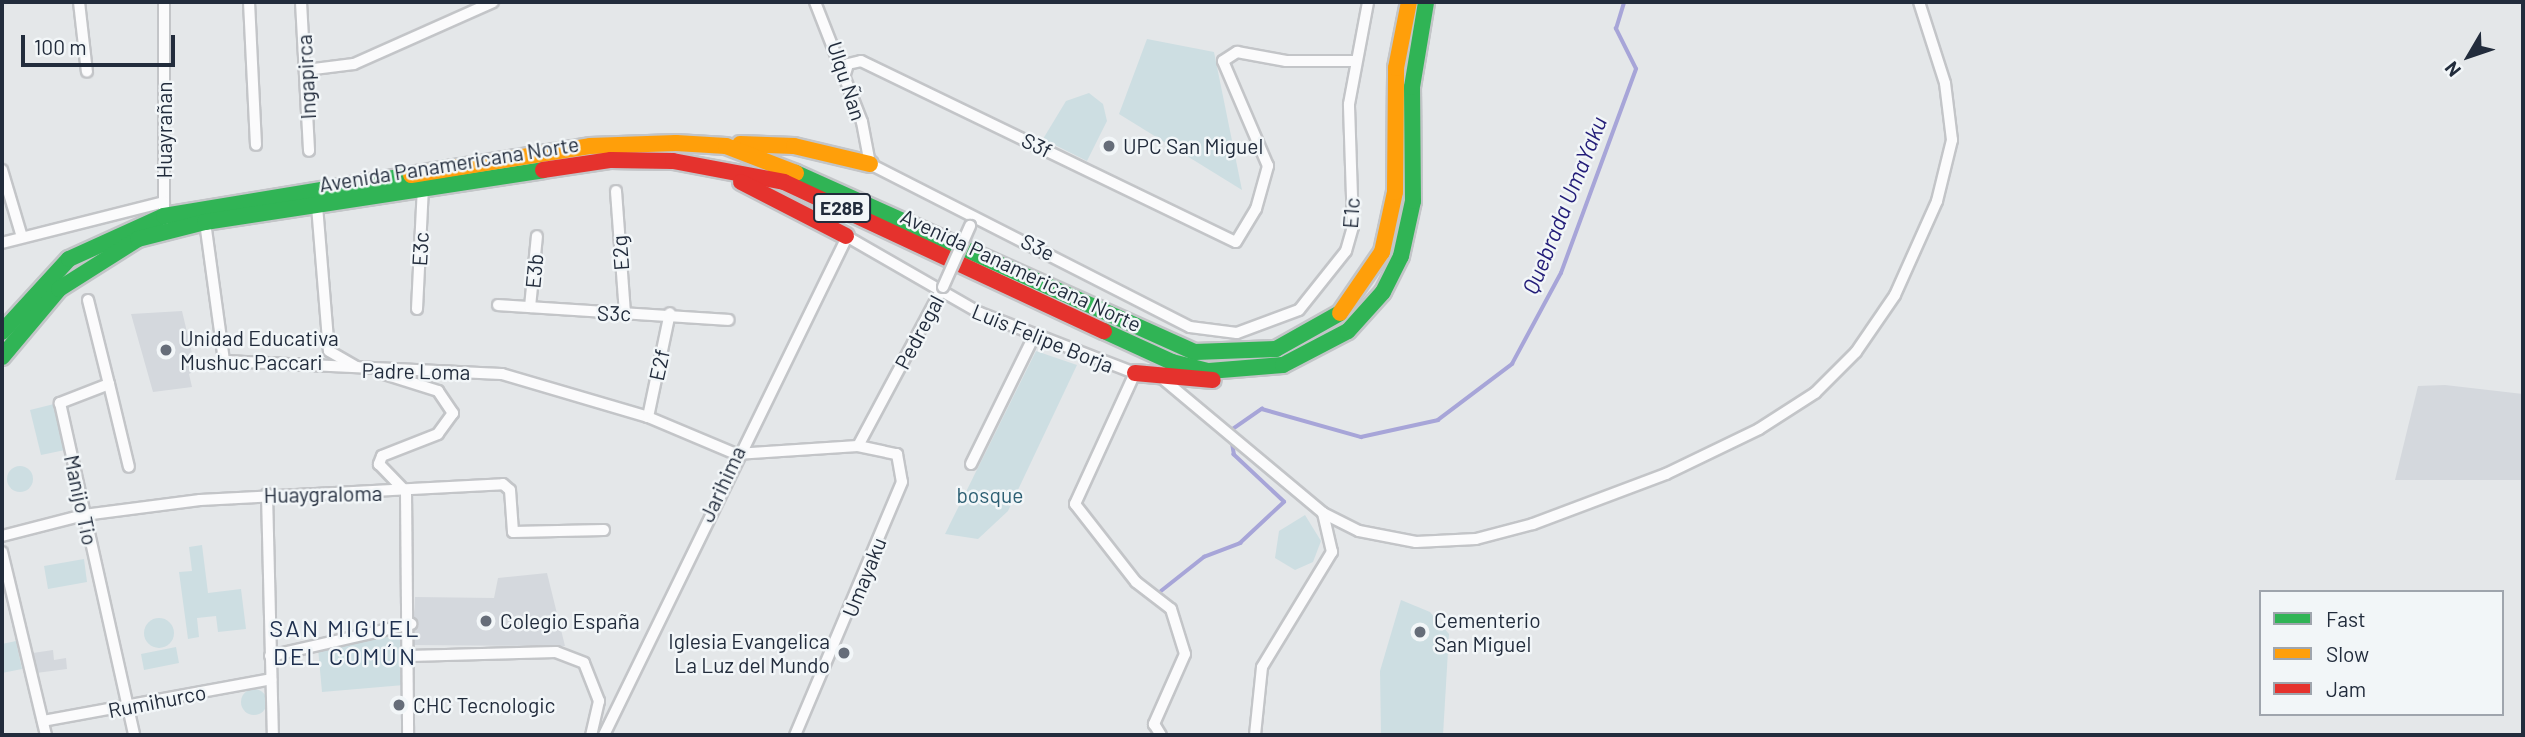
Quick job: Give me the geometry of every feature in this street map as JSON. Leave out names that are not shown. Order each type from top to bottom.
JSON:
[{"type":"highway","name":"Avenida Panamericana Norte","points":[[2,331],[69,260],[164,209],[590,146],[726,146],[845,192],[1175,345],[1216,355],[1276,349],[1346,309],[1382,252],[1395,192],[1395,68],[1409,2]]},
{"type":"highway","name":"Avenida Panamericana Norte","points":[[2,357],[42,306],[92,264],[138,239],[205,222],[611,160],[673,161],[717,173],[784,182],[1134,347],[1188,366],[1236,371],[1283,365],[1331,344],[1370,310],[1394,273],[1413,201],[1412,87],[1426,2]]},
{"type":"highway","points":[[726,146],[794,145],[870,164]]},
{"type":"highway","points":[[717,173],[771,193],[847,236]]},
{"type":"highway","points":[[1135,373],[1162,379],[1202,382],[1236,371]]},
{"type":"street","points":[[79,2],[87,72]]},
{"type":"street","name":"Huayrañan","points":[[164,2],[164,209]]},
{"type":"street","points":[[248,2],[256,145]]},
{"type":"street","name":"Ingapirca","points":[[301,2],[309,151]]},
{"type":"street","points":[[306,70],[354,64],[493,2]]},
{"type":"street","name":"Ulqu Ñan","points":[[815,2],[845,75],[870,164]]},
{"type":"street","name":"E1c","points":[[1206,331],[1237,333],[1285,319],[1337,268],[1353,227],[1349,104],[1368,2]]},
{"type":"street","points":[[1162,379],[1323,513],[1359,531],[1416,542],[1476,538],[1666,474],[1759,429],[1822,387],[1895,295],[1948,172],[1952,140],[1945,83],[1919,2]]},
{"type":"street","name":"S3f","points":[[845,75],[848,64],[861,61],[1236,242],[1256,209],[1269,166],[1223,61],[1237,52],[1286,61],[1356,61]]},
{"type":"street","name":"S3e","points":[[870,164],[973,221],[1206,331]]},
{"type":"street","points":[[2,170],[22,237]]},
{"type":"street","name":"E3c","points":[[416,309],[423,188]]},
{"type":"street","name":"E2g","points":[[616,191],[625,314]]},
{"type":"street","points":[[317,206],[329,351],[367,371],[438,391],[453,413],[438,434],[382,456],[381,471],[406,492],[411,624],[408,656],[408,735]]},
{"type":"street","points":[[2,243],[164,209]]},
{"type":"street","name":"Pedregal","points":[[858,446],[941,290],[973,221]]},
{"type":"street","name":"Padre Loma","points":[[205,222],[224,361],[367,371],[502,374],[648,417],[736,453]]},
{"type":"street","name":"E3b","points":[[530,307],[537,236]]},
{"type":"street","name":"Luis Felipe Borja","points":[[847,236],[941,290],[1034,335],[1135,373],[1075,504],[1136,582],[1171,609],[1185,654],[1154,724],[1161,735]]},
{"type":"street","name":"Jarihima","points":[[604,735],[736,453],[847,236]]},
{"type":"street","points":[[88,300],[130,467]]},
{"type":"street","name":"S3c","points":[[498,304],[625,314],[670,313],[729,320]]},
{"type":"street","name":"E2f","points":[[648,417],[670,313]]},
{"type":"street","points":[[971,464],[1034,335]]},
{"type":"street","name":"Manijo Tio","points":[[110,384],[60,400],[134,735]]},
{"type":"street","points":[[736,453],[858,446]]},
{"type":"street","name":"Umayaku","points":[[795,735],[902,482],[897,454],[858,446]]},
{"type":"street","name":"Huaygraloma","points":[[2,536],[85,515],[267,494],[406,492],[503,484],[510,490],[513,532],[604,530]]},
{"type":"street","points":[[267,494],[273,735]]},
{"type":"street","points":[[1255,735],[1262,667],[1332,552],[1323,513]]},
{"type":"street","points":[[2,552],[46,735]]},
{"type":"street","points":[[270,656],[411,624]]},
{"type":"street","points":[[408,656],[556,652],[584,663],[599,701],[591,735]]},
{"type":"street","name":"Rumihurco","points":[[43,721],[271,679]]},
{"type":"shaded area","name":"Unidad Educativa Mushuc Paccari","points":[[182,311],[196,370],[189,374],[192,387],[153,392],[131,314]]},
{"type":"shaded area","points":[[2445,385],[2523,394],[2523,480],[2395,480],[2418,386]]},
{"type":"shaded area","name":"Colegio España","points":[[547,573],[565,646],[413,645],[415,597],[494,598],[498,578]]},
{"type":"shaded area","points":[[53,650],[54,660],[66,658],[67,669],[36,673],[33,653]]},
{"type":"green space","points":[[1147,39],[1214,52],[1242,190],[1119,114]]},
{"type":"green space","points":[[1089,93],[1103,104],[1107,121],[1087,161],[1043,139],[1066,101]]},
{"type":"green space","name":"bosque","points":[[1036,351],[1077,365],[1008,511],[978,539],[945,534]]},
{"type":"green space","points":[[54,404],[65,450],[41,455],[30,410]]},
{"type":"green space","points":[[20,466],[29,470],[33,479],[29,488],[20,492],[11,488],[7,479],[11,470]]},
{"type":"green space","points":[[1305,515],[1321,541],[1313,562],[1295,570],[1275,558],[1279,531]]},
{"type":"green space","points":[[202,545],[208,593],[241,589],[246,629],[218,632],[216,616],[197,618],[199,637],[188,639],[179,572],[192,571],[189,547]]},
{"type":"green space","points":[[84,559],[87,582],[48,589],[44,566]]},
{"type":"green space","points":[[1401,600],[1430,612],[1449,634],[1443,735],[1381,735],[1380,671]]},
{"type":"green space","points":[[159,618],[170,622],[174,633],[170,644],[159,648],[148,644],[144,633],[148,622]]},
{"type":"green space","points":[[400,630],[404,685],[322,692],[318,648]]},
{"type":"green space","points":[[16,641],[22,669],[2,673],[2,644]]},
{"type":"green space","points":[[176,647],[179,663],[144,670],[141,654]]},
{"type":"green space","points":[[254,689],[264,692],[267,702],[264,712],[254,715],[244,712],[241,702],[244,692]]},
{"type":"waterway","name":"Quebrada UmaYaku","points":[[1230,431],[1262,409],[1361,437],[1438,420],[1512,364],[1561,273],[1636,69],[1616,29],[1624,2]]},
{"type":"waterway","name":"Quebrada UmaYaku","points":[[1161,591],[1204,557],[1240,543],[1284,502],[1234,455],[1231,438]]},
{"type":"traffic: fast","points":[[1104,331],[1172,362],[1209,371],[1283,365],[1348,331],[1383,292],[1401,256],[1413,201],[1412,87],[1426,2]]},
{"type":"traffic: fast","points":[[2,357],[59,289],[138,239],[205,222],[543,170]]},
{"type":"traffic: fast","points":[[796,173],[1195,352],[1276,349],[1340,313]]},
{"type":"traffic: fast","points":[[2,332],[69,259],[164,216],[411,175]]},
{"type":"traffic: slow","points":[[1340,313],[1382,252],[1395,192],[1396,68],[1409,2]]},
{"type":"traffic: slow","points":[[411,175],[590,146],[676,143],[726,146],[796,173]]},
{"type":"traffic: slow","points":[[740,144],[794,146],[870,164]]},
{"type":"traffic: jam","points":[[543,170],[611,160],[673,161],[784,182],[1104,331]]},
{"type":"traffic: jam","points":[[741,182],[846,236]]},
{"type":"traffic: jam","points":[[1135,373],[1213,380]]},
{"type":"place","name":"UPC San Miguel","points":[[1109,146]]},
{"type":"place","name":"Unidad Educativa Mushuc Paccari","points":[[166,350]]},
{"type":"place","name":"Colegio España","points":[[486,621]]},
{"type":"place","name":"Cementerio San Miguel","points":[[1420,632]]},
{"type":"place","name":"Iglesia Evangelica La Luz del Mundo","points":[[844,653]]},
{"type":"place","name":"CHC Tecnologic","points":[[399,705]]},
{"type":"district","name":"SAN MIGUEL DEL COMÚN","points":[[345,642]]}]
